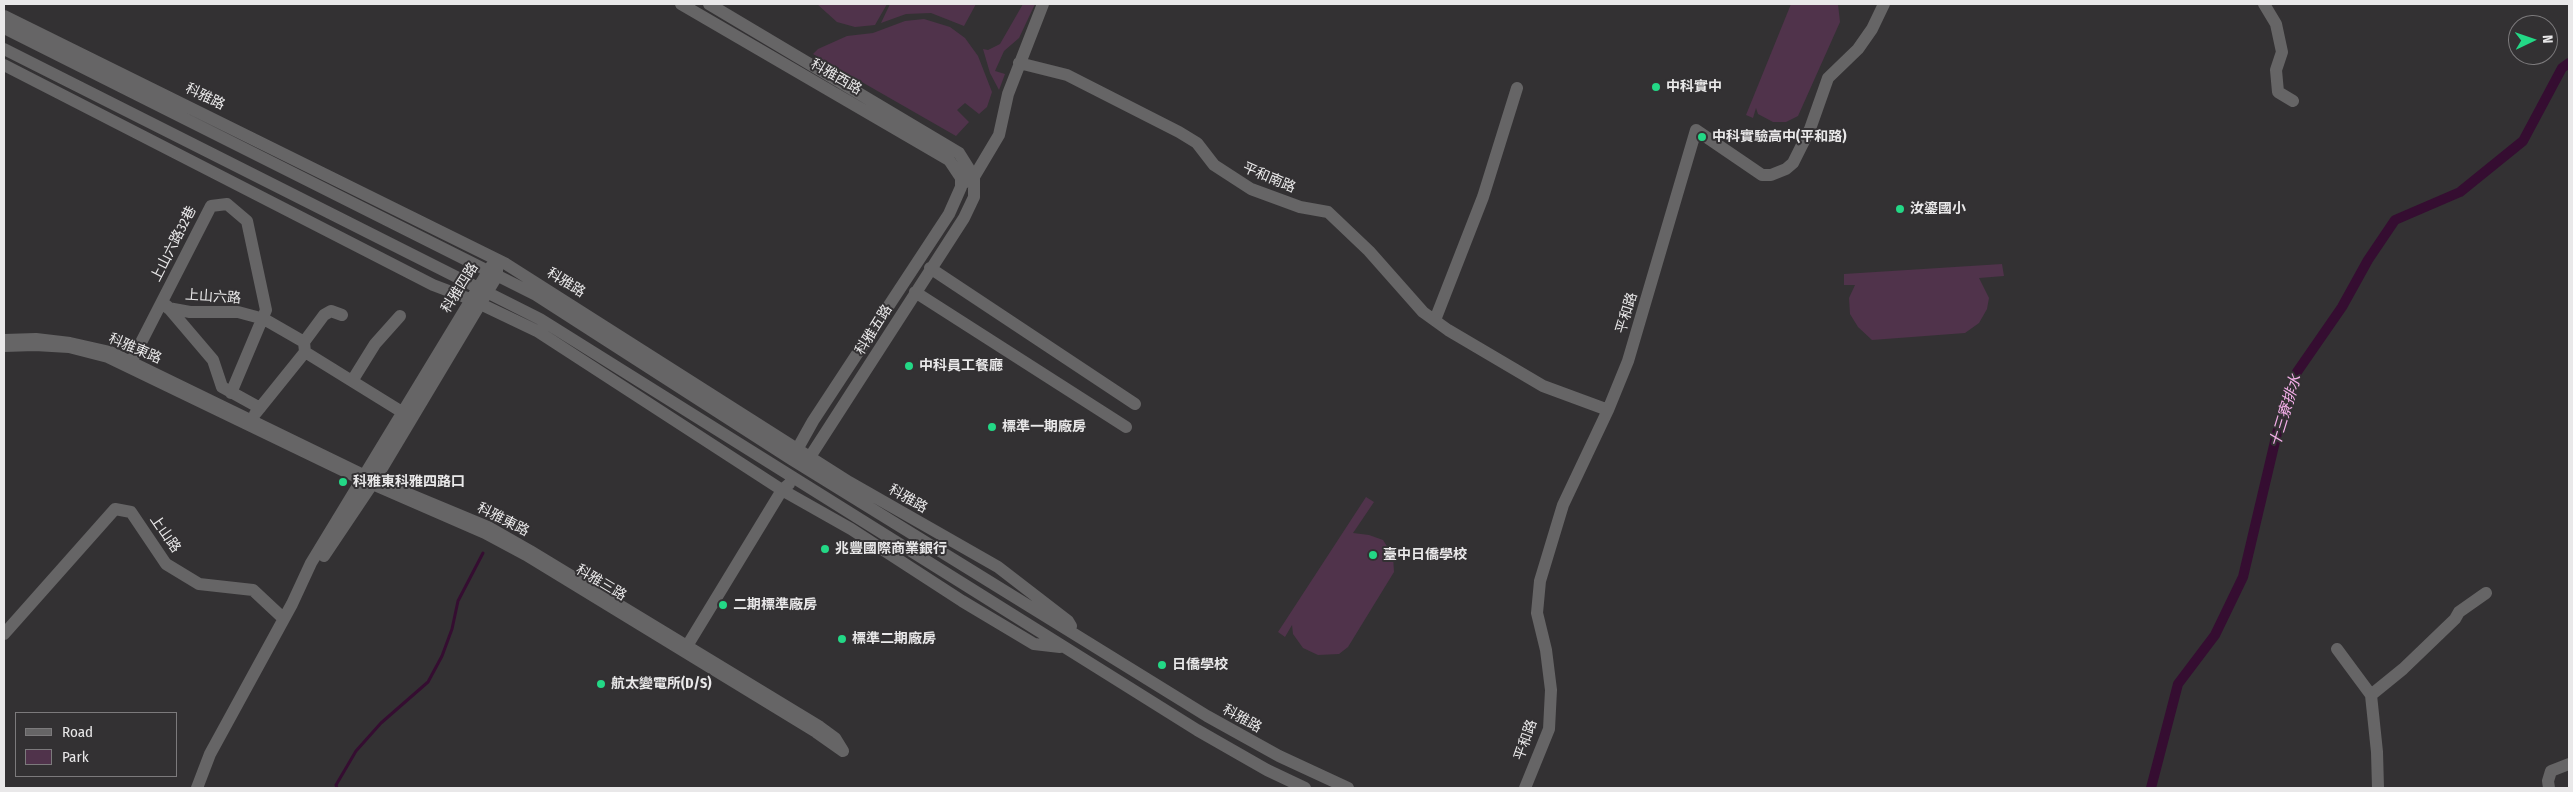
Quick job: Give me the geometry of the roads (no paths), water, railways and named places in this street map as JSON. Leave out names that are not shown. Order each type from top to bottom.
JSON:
[{"type":"street","name":"科雅西路","points":[[681,4],[949,160],[961,178],[961,188]]},
{"type":"street","name":"科雅西路","points":[[709,4],[959,153],[974,177]]},
{"type":"street","points":[[961,188],[974,177],[999,135],[1008,94],[1043,4]]},
{"type":"street","name":"平和路","points":[[1525,788],[1549,729],[1551,690],[1546,650],[1537,613],[1540,581],[1563,505],[1608,410],[1628,361],[1696,130],[1762,175],[1780,173],[1786,169],[1793,163],[1810,129],[1828,78],[1858,49],[1872,29],[1884,4]]},
{"type":"street","points":[[2264,4],[2276,24],[2282,52],[2276,70],[2278,92],[2293,101]]},
{"type":"street","name":"科雅路","points":[[4,16],[497,259],[1076,635],[1215,721],[1279,756],[1348,788]]},
{"type":"street","name":"科雅路","points":[[4,28],[536,295],[795,453]]},
{"type":"street","points":[[4,49],[479,296],[537,331],[782,490],[851,528],[962,601],[1034,644],[1065,647]]},
{"type":"street","name":"平和南路","points":[[1020,63],[1067,75],[1179,132],[1197,143],[1220,170],[1250,189],[1300,207],[1328,212],[1369,251],[1423,312],[1543,386],[1608,410]]},
{"type":"street","points":[[4,65],[433,285],[479,296],[540,320],[1197,730],[1267,770],[1306,788]]},
{"type":"street","points":[[1435,320],[1483,197],[1517,88]]},
{"type":"street","name":"科雅五路","points":[[685,648],[791,475],[807,461],[964,218],[974,197],[974,177]]},
{"type":"street","name":"科雅五路","points":[[791,475],[795,453],[813,421],[949,214],[961,188]]},
{"type":"street","name":"上山六路32巷","points":[[131,362],[165,304],[211,206],[227,204],[247,221],[266,310],[264,319],[231,393]]},
{"type":"street","name":"科雅四路","points":[[284,619],[479,296],[492,273],[497,259]]},
{"type":"street","points":[[930,268],[1135,404]]},
{"type":"street","points":[[915,292],[1126,427]]},
{"type":"street","name":"科雅四路","points":[[368,480],[402,412],[479,296]]},
{"type":"street","name":"上山六路","points":[[165,304],[190,312],[238,312],[264,319],[352,381],[402,412]]},
{"type":"street","name":"上山六路","points":[[165,304],[213,360],[222,387],[260,408]]},
{"type":"street","points":[[250,420],[304,347],[324,315],[331,311],[342,315]]},
{"type":"street","points":[[352,381],[375,344],[400,316]]},
{"type":"street","name":"科雅東路","points":[[4,340],[70,343],[110,352],[368,480]]},
{"type":"street","name":"科雅東路","points":[[4,346],[69,347],[108,357],[368,480]]},
{"type":"street","name":"科雅三路","points":[[368,480],[492,537],[685,648],[820,727],[835,738],[843,751],[685,648]]},
{"type":"street","name":"上山路","points":[[4,634],[115,509],[131,512],[166,564],[199,584],[253,590],[284,619]]},
{"type":"street","points":[[2371,695],[2455,619],[2459,612],[2486,593]]},
{"type":"street","points":[[197,788],[210,754],[284,619]]},
{"type":"street","points":[[2337,649],[2364,689],[2371,695],[2377,752],[2378,788]]},
{"type":"street","points":[[2549,788],[2548,781],[2551,771],[2569,764]]},
{"type":"waterway","name":"十三寮排水","points":[[2151,788],[2178,684],[2215,635],[2243,577],[2277,433],[2297,372],[2342,307],[2368,260],[2395,220],[2460,192],[2523,141],[2562,68],[2569,63]]},
{"type":"waterway","points":[[337,788],[336,785],[356,751],[381,723],[428,682],[442,656],[452,629],[458,601],[483,553]]},
{"type":"place","name":"中科實中","points":[[1656,87]]},
{"type":"place","name":"中科實驗高中(平和路)","points":[[1702,137]]},
{"type":"place","name":"汝鎏國小","points":[[1900,209]]},
{"type":"place","name":"中科員工餐廳","points":[[909,366]]},
{"type":"place","name":"標準一期廠房","points":[[992,427]]},
{"type":"place","name":"科雅東科雅四路口","points":[[343,482]]},
{"type":"place","name":"兆豐國際商業銀行","points":[[825,549]]},
{"type":"place","name":"臺中日僑學校","points":[[1373,555]]},
{"type":"place","name":"二期標準廠房","points":[[723,605]]},
{"type":"place","name":"標準二期廠房","points":[[842,639]]},
{"type":"place","name":"日僑學校","points":[[1162,665]]},
{"type":"place","name":"航太變電所(D/S)","points":[[601,684]]}]
